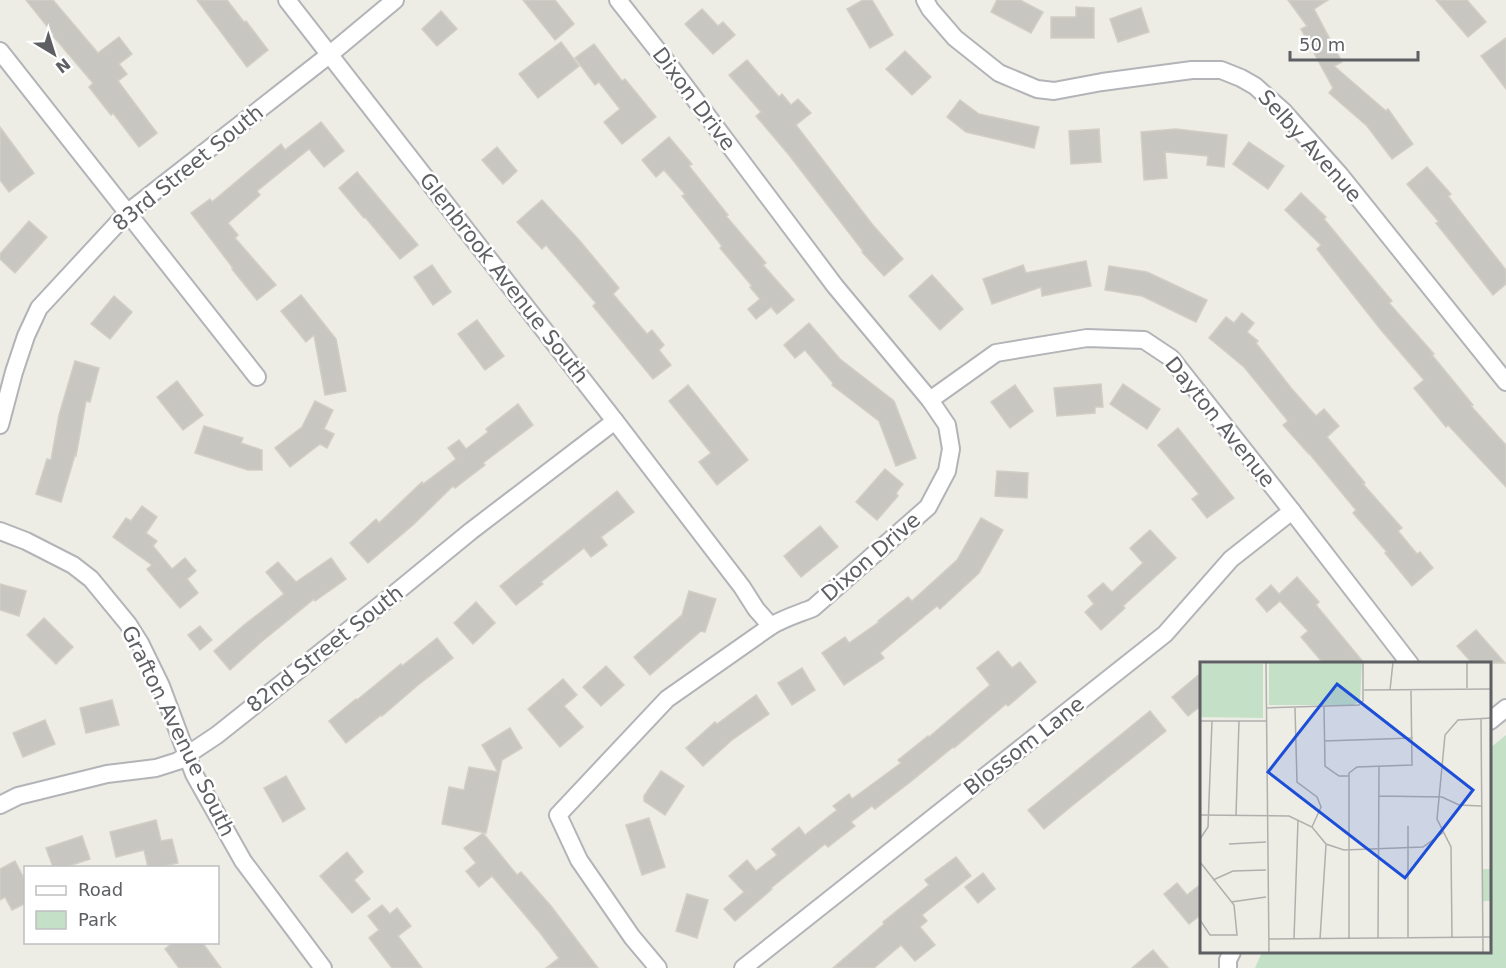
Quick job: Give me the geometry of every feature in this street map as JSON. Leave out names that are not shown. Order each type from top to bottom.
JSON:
[{"type":"street","name":"Glenbrook Avenue South","points":[[287,0],[615,421],[771,626]]},
{"type":"street","name":"Dixon Drive","points":[[618,0],[835,286],[930,400],[947,425],[951,450],[947,471],[928,507],[813,608],[786,617],[771,626],[667,699],[558,815],[579,860],[632,936],[658,968]]},
{"type":"street","name":"Selby Avenue","points":[[925,0],[955,38],[990,66],[999,73],[1037,89],[1054,91],[1192,70],[1221,70],[1255,86],[1283,111],[1340,175],[1506,382]]},
{"type":"street","name":"83rd Street South","points":[[0,425],[26,336],[39,308],[127,213],[392,3]]},
{"type":"street","points":[[0,51],[257,377]]},
{"type":"street","name":"Dayton Avenue","points":[[930,400],[996,353],[1087,338],[1144,340],[1171,358],[1409,662]]},
{"type":"street","name":"82nd Street South","points":[[0,805],[18,796],[107,774],[156,768],[188,755],[217,735],[471,531],[615,421]]},
{"type":"street","name":"Blossom Lane","points":[[742,968],[1165,634],[1231,558],[1292,511]]},
{"type":"street","name":"Grafton Avenue South","points":[[0,531],[26,541],[73,565],[91,579],[128,624],[161,686],[194,774],[243,861],[323,968]]},
{"type":"street","points":[[1491,720],[1506,708]]},
{"type":"street","points":[[1228,968],[1231,953]]},
{"type":"green space","points":[[1506,735],[1506,968],[1255,968],[1262,953],[1491,953],[1491,747]]},
{"type":"building","points":[[26,0],[53,0],[98,53],[119,37],[132,54],[119,64],[127,74],[118,81],[157,133],[139,147],[89,87],[93,83]]},
{"type":"building","points":[[197,0],[227,0],[268,50],[247,67]]},
{"type":"building","points":[[523,0],[555,0],[574,24],[555,40]]},
{"type":"building","points":[[863,0],[872,0],[893,35],[870,48],[847,9]]},
{"type":"building","points":[[997,0],[1020,0],[1043,12],[1031,33],[991,12]]},
{"type":"building","points":[[1288,0],[1328,0],[1314,9],[1342,62],[1334,66],[1386,111],[1388,109],[1413,144],[1392,159],[1367,126],[1329,93],[1333,88],[1301,29],[1307,26]]},
{"type":"building","points":[[1436,0],[1467,0],[1486,22],[1468,37]]},
{"type":"building","points":[[1076,7],[1094,8],[1094,38],[1051,38],[1051,17],[1076,17]]},
{"type":"building","points":[[1141,8],[1149,32],[1118,42],[1110,19]]},
{"type":"building","points":[[702,9],[718,26],[723,22],[735,35],[713,54],[685,24]]},
{"type":"building","points":[[441,11],[457,29],[437,46],[422,29]]},
{"type":"building","points":[[1506,38],[1506,89],[1481,56]]},
{"type":"building","points":[[561,42],[579,66],[538,98],[519,74]]},
{"type":"building","points":[[594,44],[622,81],[625,79],[656,117],[622,144],[604,122],[620,109],[599,82],[595,85],[575,58]]},
{"type":"building","points":[[905,51],[931,77],[912,95],[886,69]]},
{"type":"building","points":[[747,60],[779,97],[782,94],[791,105],[798,99],[811,113],[796,125],[872,224],[903,259],[884,276],[862,252],[789,155],[756,116],[761,112],[729,75]]},
{"type":"building","points":[[960,100],[979,114],[1039,127],[1034,148],[966,132],[947,117]]},
{"type":"building","points":[[321,122],[344,151],[324,167],[309,149],[257,191],[260,195],[228,223],[238,235],[235,238],[276,285],[257,300],[191,213],[210,199],[212,202],[281,144],[285,150]]},
{"type":"building","points":[[0,127],[34,173],[9,192],[0,180]]},
{"type":"building","points":[[1099,129],[1101,162],[1071,164],[1069,131]]},
{"type":"building","points":[[1176,129],[1227,135],[1224,167],[1207,165],[1208,156],[1165,152],[1167,178],[1144,180],[1141,132]]},
{"type":"building","points":[[669,137],[692,164],[689,166],[728,215],[726,216],[766,263],[763,265],[794,300],[777,314],[771,307],[756,319],[748,309],[760,299],[750,287],[752,286],[720,248],[722,246],[682,196],[685,194],[664,170],[656,177],[642,160]]},
{"type":"building","points":[[1249,142],[1284,166],[1268,189],[1233,164]]},
{"type":"building","points":[[497,147],[517,171],[503,184],[482,160]]},
{"type":"building","points":[[1427,167],[1451,194],[1448,196],[1506,270],[1506,284],[1493,295],[1436,223],[1439,222],[1407,184]]},
{"type":"building","points":[[357,172],[418,245],[400,259],[339,188]]},
{"type":"building","points":[[1301,193],[1326,217],[1324,219],[1392,301],[1389,303],[1434,354],[1432,355],[1473,405],[1471,406],[1506,445],[1506,487],[1448,425],[1446,427],[1414,388],[1424,380],[1317,249],[1321,245],[1285,210]]},
{"type":"building","points":[[542,200],[619,288],[613,294],[647,334],[652,330],[664,345],[659,350],[671,365],[653,379],[593,306],[596,303],[546,245],[542,249],[517,222]]},
{"type":"building","points":[[29,221],[47,237],[15,273],[0,259],[0,254]]},
{"type":"building","points":[[1086,261],[1091,286],[1042,296],[1041,287],[992,304],[983,279],[1023,265],[1026,273]]},
{"type":"building","points":[[432,265],[451,292],[433,305],[414,277]]},
{"type":"building","points":[[1109,266],[1147,272],[1207,300],[1196,322],[1142,296],[1105,290]]},
{"type":"building","points":[[932,275],[963,309],[940,330],[909,296]]},
{"type":"building","points":[[301,295],[336,339],[346,391],[325,395],[314,335],[306,342],[281,311]]},
{"type":"building","points":[[114,296],[132,312],[110,339],[91,324]]},
{"type":"building","points":[[1242,313],[1254,323],[1247,332],[1258,341],[1256,343],[1291,388],[1316,416],[1324,409],[1339,426],[1327,437],[1365,483],[1363,484],[1402,528],[1398,531],[1417,554],[1420,552],[1433,568],[1412,586],[1385,553],[1387,552],[1353,513],[1356,510],[1283,425],[1288,421],[1244,367],[1209,338],[1226,317],[1234,323]]},
{"type":"building","points":[[477,320],[504,356],[485,370],[458,334]]},
{"type":"building","points":[[809,323],[840,359],[894,401],[916,458],[896,466],[879,421],[832,385],[833,383],[805,350],[795,358],[784,345]]},
{"type":"building","points":[[75,361],[99,368],[90,402],[86,401],[76,456],[61,502],[36,494],[47,459],[51,460],[59,415]]},
{"type":"building","points":[[177,381],[203,415],[183,430],[157,397]]},
{"type":"building","points":[[1101,384],[1103,407],[1095,407],[1095,413],[1057,416],[1054,388]]},
{"type":"building","points":[[1123,384],[1160,409],[1147,429],[1110,404]]},
{"type":"building","points":[[688,385],[748,460],[717,485],[699,462],[711,453],[669,401]]},
{"type":"building","points":[[1015,385],[1033,411],[1010,428],[991,402]]},
{"type":"building","points":[[315,401],[333,410],[324,429],[334,434],[327,448],[320,444],[290,467],[275,448],[302,427]]},
{"type":"building","points":[[518,404],[533,425],[483,463],[485,465],[455,488],[453,486],[413,525],[368,563],[350,543],[376,519],[379,523],[422,482],[423,484],[456,459],[448,448],[459,440],[466,449],[488,432],[486,429]]},
{"type":"building","points":[[204,426],[243,438],[241,443],[262,450],[262,470],[248,470],[195,453]]},
{"type":"building","points":[[1178,428],[1234,498],[1207,518],[1192,499],[1199,494],[1158,445]]},
{"type":"building","points":[[885,469],[903,484],[896,493],[898,496],[877,520],[856,502]]},
{"type":"building","points":[[997,471],[1028,473],[1027,498],[995,496]]},
{"type":"building","points":[[617,491],[634,512],[601,537],[607,545],[591,557],[584,548],[516,605],[500,586]]},
{"type":"building","points":[[142,506],[157,517],[146,533],[157,541],[153,546],[172,569],[185,558],[196,571],[187,579],[198,593],[180,608],[147,569],[152,565],[113,537],[126,518],[131,521]]},
{"type":"building","points":[[981,518],[1003,530],[979,573],[940,609],[937,606],[880,653],[884,658],[844,685],[822,653],[845,637],[849,643],[879,622],[908,597],[912,601],[957,560]]},
{"type":"building","points":[[820,526],[838,547],[801,577],[784,556]]},
{"type":"building","points":[[1150,530],[1176,558],[1123,606],[1125,608],[1101,630],[1085,612],[1094,604],[1088,596],[1103,583],[1112,592],[1143,563],[1130,548]]},
{"type":"building","points":[[331,558],[346,579],[315,601],[314,599],[230,670],[214,651],[284,594],[266,572],[278,562],[296,582]]},
{"type":"building","points":[[1297,577],[1319,602],[1316,605],[1363,662],[1322,662],[1301,637],[1308,631],[1280,601],[1267,612],[1256,599],[1271,585],[1279,594]]},
{"type":"building","points":[[0,584],[26,591],[19,616],[0,610]]},
{"type":"building","points":[[689,591],[716,599],[705,632],[701,631],[650,675],[634,657],[682,615]]},
{"type":"building","points":[[476,602],[495,623],[473,644],[454,623]]},
{"type":"building","points":[[44,618],[73,647],[56,664],[27,635]]},
{"type":"building","points":[[200,626],[212,640],[200,650],[188,635]]},
{"type":"building","points":[[1476,630],[1505,663],[1471,662],[1457,646]]},
{"type":"building","points":[[437,638],[453,658],[346,743],[329,721]]},
{"type":"building","points":[[998,651],[1012,668],[1020,662],[1036,682],[875,809],[872,806],[851,822],[855,826],[828,847],[825,844],[735,921],[724,909],[744,892],[729,876],[747,860],[756,871],[777,855],[772,849],[799,827],[805,835],[837,810],[833,806],[849,794],[852,799],[901,763],[898,760],[990,685],[977,668]]},
{"type":"building","points":[[606,666],[624,685],[601,706],[583,687]]},
{"type":"building","points":[[802,668],[815,690],[792,705],[778,683]]},
{"type":"building","points":[[1200,674],[1200,707],[1188,716],[1172,697]]},
{"type":"building","points":[[563,679],[577,695],[564,706],[583,727],[560,747],[528,709]]},
{"type":"building","points":[[756,695],[769,714],[732,740],[703,766],[686,748],[715,722],[717,724]]},
{"type":"building","points":[[112,700],[119,725],[86,733],[80,708]]},
{"type":"building","points":[[1150,711],[1166,731],[1044,829],[1028,810]]},
{"type":"building","points":[[45,720],[55,744],[23,757],[13,733]]},
{"type":"building","points":[[510,728],[522,748],[502,760],[486,833],[442,824],[449,787],[464,790],[469,767],[498,772],[482,745]]},
{"type":"building","points":[[661,771],[684,786],[665,815],[644,801],[644,796]]},
{"type":"building","points":[[286,776],[305,809],[283,822],[264,788]]},
{"type":"building","points":[[649,818],[665,867],[642,875],[626,825]]},
{"type":"building","points":[[156,820],[161,841],[172,839],[178,863],[148,866],[144,850],[116,857],[110,832]]},
{"type":"building","points":[[483,833],[517,875],[521,872],[551,906],[598,968],[546,968],[559,958],[541,934],[492,876],[479,887],[466,871],[476,863],[464,848]]},
{"type":"building","points":[[82,836],[90,859],[69,866],[53,866],[46,848]]},
{"type":"building","points":[[347,852],[363,872],[354,880],[370,899],[352,913],[320,876]]},
{"type":"building","points":[[956,857],[971,876],[922,915],[927,921],[920,927],[935,945],[915,961],[901,945],[874,968],[833,968],[884,924],[883,922],[929,885],[925,880]]},
{"type":"building","points":[[15,861],[24,878],[24,904],[12,910],[5,897],[0,900],[0,869]]},
{"type":"building","points":[[983,873],[995,889],[978,903],[965,887]]},
{"type":"building","points":[[1177,883],[1187,895],[1200,885],[1200,916],[1189,924],[1164,894]]},
{"type":"building","points":[[687,894],[708,900],[697,938],[676,931]]},
{"type":"building","points":[[382,905],[390,914],[397,908],[411,926],[398,936],[422,968],[392,968],[369,938],[379,930],[368,916]]},
{"type":"building","points":[[171,944],[203,944],[221,968],[179,968],[165,949]]},
{"type":"building","points":[[1153,950],[1168,968],[1132,968]]}]
